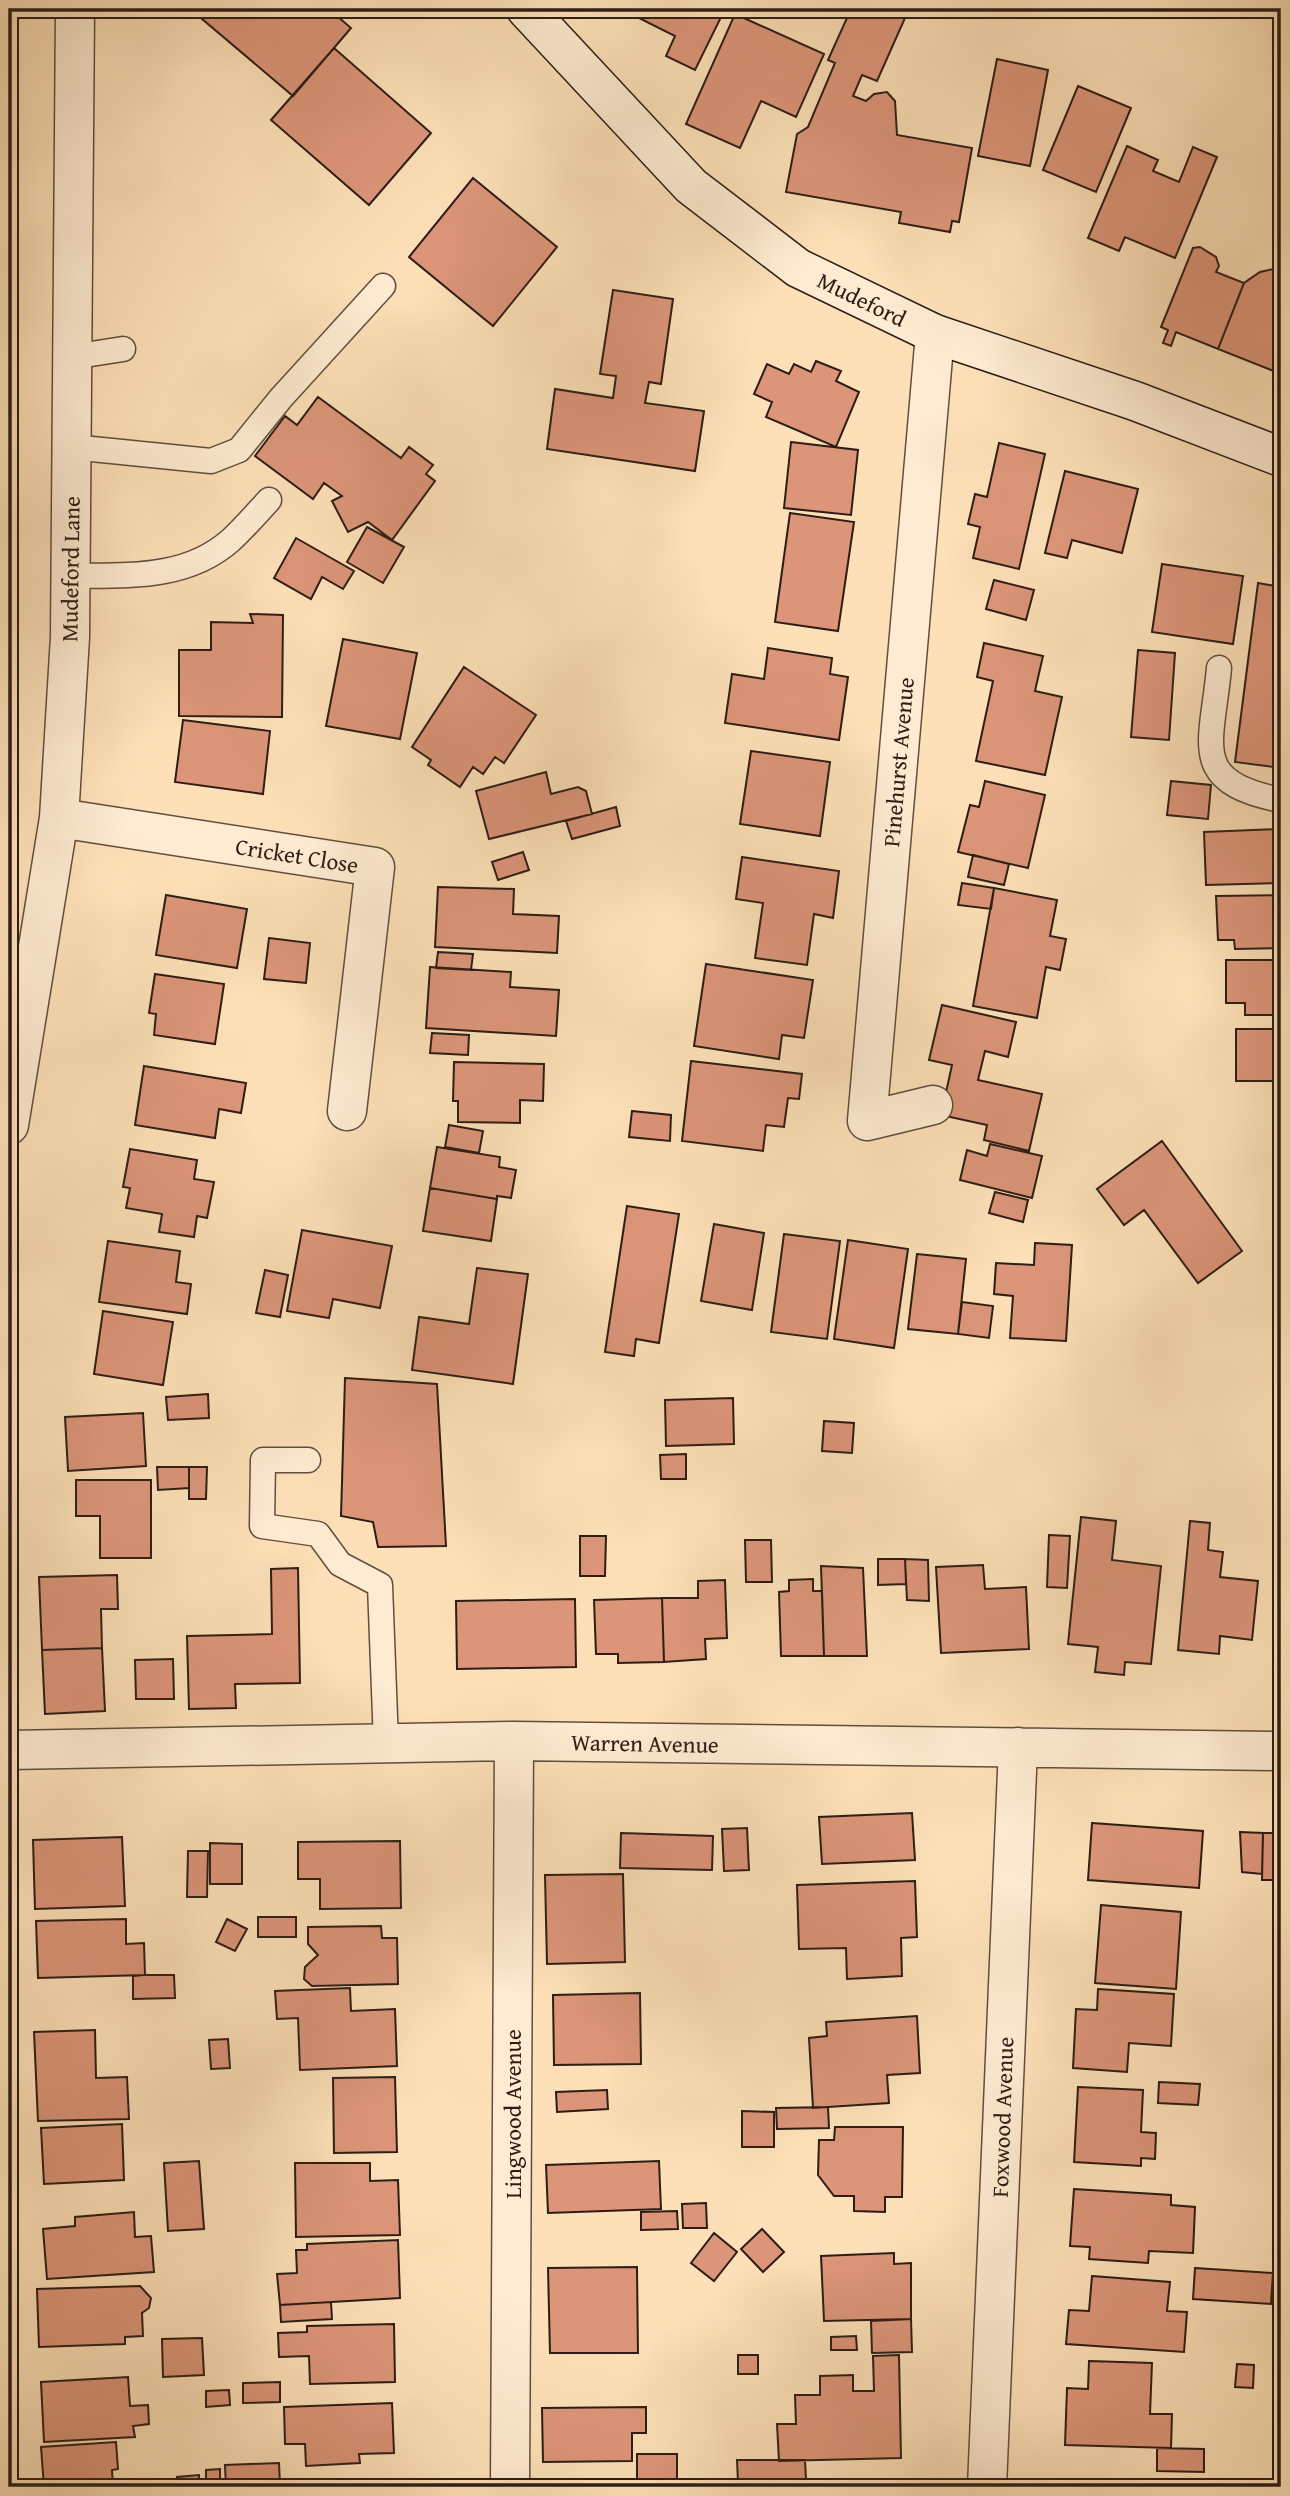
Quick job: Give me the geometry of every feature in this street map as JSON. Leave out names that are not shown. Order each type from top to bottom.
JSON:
[{"type":"street","name":"Mudeford Lane","points":[[9,1125],[58,818],[70,637],[75,9]]},
{"type":"street","name":"Mudeford","points":[[526,9],[691,186],[798,268],[935,334],[1135,401],[1281,457]]},
{"type":"street","name":"Pinehurst Avenue","points":[[933,1105],[867,1121],[935,334]]},
{"type":"street","name":"Cricket Close","points":[[58,818],[375,867],[347,1111]]},
{"type":"street","name":"Warren Avenue","points":[[9,1750],[514,1741],[1281,1751]]},
{"type":"street","name":"Lingwood Avenue","points":[[510,2487],[514,1741]]},
{"type":"street","name":"Foxwood Avenue","points":[[987,2487],[1018,1747]]},
{"type":"lane","points":[[72,447],[211,461],[224,458],[239,450],[281,398],[383,286]]},
{"type":"lane","points":[[72,357],[123,349]]},
{"type":"lane","points":[[71,576],[163,573],[186,566],[230,541],[269,500]]},
{"type":"lane","points":[[1219,668],[1211,758],[1220,776],[1247,793],[1281,800]]},
{"type":"lane","points":[[309,1460],[263,1460],[262,1526],[318,1534],[340,1564],[380,1585],[386,1744]]},
{"type":"building","points":[[198,9],[329,9],[351,28],[293,96],[195,13]]},
{"type":"building","points":[[641,9],[725,9],[695,70],[666,56],[675,36],[637,17]]},
{"type":"building","points":[[851,9],[909,9],[877,81],[862,75],[853,96],[866,101],[874,94],[887,92],[895,101],[897,135],[972,148],[959,222],[952,221],[950,232],[899,223],[901,212],[786,192],[797,134],[808,127],[835,63],[828,60]]},
{"type":"building","points":[[735,14],[824,54],[796,117],[761,101],[740,148],[686,124]]},
{"type":"building","points":[[334,48],[431,133],[369,205],[271,120]]},
{"type":"building","points":[[997,59],[1048,70],[1030,166],[978,156]]},
{"type":"building","points":[[1078,86],[1131,108],[1096,192],[1043,170]]},
{"type":"building","points":[[1127,146],[1158,160],[1153,171],[1179,182],[1193,147],[1217,157],[1175,258],[1125,237],[1119,251],[1088,238]]},
{"type":"building","points":[[473,178],[557,247],[493,326],[409,257]]},
{"type":"building","points":[[1200,247],[1216,257],[1219,266],[1216,272],[1244,283],[1218,349],[1176,332],[1171,346],[1163,343],[1168,330],[1161,327],[1193,248]]},
{"type":"building","points":[[1273,269],[1281,277],[1281,374],[1218,349],[1244,283],[1260,272]]},
{"type":"building","points":[[613,290],[673,299],[661,384],[649,382],[645,403],[704,411],[695,471],[547,449],[555,389],[613,398],[616,376],[600,374]]},
{"type":"building","points":[[816,361],[841,371],[836,381],[859,392],[836,447],[766,417],[772,402],[754,394],[767,364],[789,374],[794,364],[811,372]]},
{"type":"building","points":[[318,397],[401,458],[409,447],[433,465],[426,474],[435,481],[392,540],[368,522],[348,532],[332,501],[342,496],[324,483],[313,499],[255,456],[285,416],[297,425]]},
{"type":"building","points":[[791,442],[858,450],[851,515],[784,508]]},
{"type":"building","points":[[999,443],[1045,454],[1019,569],[973,558],[980,527],[968,524],[975,494],[987,497]]},
{"type":"building","points":[[1065,471],[1138,489],[1122,553],[1072,540],[1067,558],[1045,553]]},
{"type":"building","points":[[790,513],[854,522],[838,631],[775,622]]},
{"type":"building","points":[[367,527],[404,547],[383,583],[347,562]]},
{"type":"building","points":[[296,538],[354,571],[343,589],[322,577],[311,599],[274,578]]},
{"type":"building","points":[[1162,564],[1243,576],[1233,644],[1152,632]]},
{"type":"building","points":[[994,580],[1034,590],[1026,620],[986,609]]},
{"type":"building","points":[[1258,583],[1281,587],[1281,768],[1235,762]]},
{"type":"building","points":[[250,614],[283,615],[282,717],[179,716],[179,650],[211,650],[211,622],[253,623]]},
{"type":"building","points":[[343,639],[417,653],[400,739],[326,726]]},
{"type":"building","points":[[984,643],[1043,656],[1035,691],[1062,697],[1045,775],[976,761],[993,681],[977,677]]},
{"type":"building","points":[[768,648],[832,658],[830,674],[848,677],[839,740],[725,723],[732,674],[764,679]]},
{"type":"building","points":[[1138,650],[1175,653],[1169,740],[1131,737]]},
{"type":"building","points":[[464,667],[536,715],[504,763],[495,757],[483,774],[473,767],[460,787],[428,765],[431,760],[412,747]]},
{"type":"building","points":[[183,720],[270,731],[263,794],[175,782]]},
{"type":"building","points":[[751,751],[830,762],[820,836],[740,824]]},
{"type":"building","points":[[546,772],[551,794],[578,787],[586,791],[592,814],[489,839],[476,791]]},
{"type":"building","points":[[985,781],[1045,795],[1028,868],[958,852],[970,805],[979,807]]},
{"type":"building","points":[[1171,781],[1211,785],[1208,819],[1167,815]]},
{"type":"building","points":[[616,807],[620,826],[572,839],[566,821]]},
{"type":"building","points":[[1281,829],[1281,883],[1206,885],[1204,832]]},
{"type":"building","points":[[523,852],[529,870],[498,880],[492,862]]},
{"type":"building","points":[[973,855],[1009,864],[1004,885],[968,877]]},
{"type":"building","points":[[742,857],[839,871],[833,918],[814,914],[807,965],[755,958],[763,903],[736,899]]},
{"type":"building","points":[[962,883],[994,888],[991,909],[958,905]]},
{"type":"building","points":[[438,887],[514,889],[513,914],[559,916],[557,953],[435,947]]},
{"type":"building","points":[[994,888],[1057,900],[1050,936],[1066,939],[1060,970],[1046,967],[1037,1018],[973,1006]]},
{"type":"building","points":[[166,895],[247,909],[237,968],[156,955]]},
{"type":"building","points":[[1281,895],[1281,948],[1235,949],[1234,940],[1218,940],[1216,896]]},
{"type":"building","points":[[269,938],[310,943],[306,983],[264,979]]},
{"type":"building","points":[[438,952],[473,954],[471,970],[436,968]]},
{"type":"building","points":[[1226,960],[1281,960],[1281,1015],[1245,1015],[1245,1003],[1226,1003]]},
{"type":"building","points":[[706,964],[813,980],[804,1038],[782,1035],[779,1059],[694,1046]]},
{"type":"building","points":[[430,967],[511,972],[510,987],[559,990],[556,1036],[426,1028]]},
{"type":"building","points":[[155,974],[224,984],[215,1044],[154,1035],[156,1014],[149,1013]]},
{"type":"building","points":[[942,1005],[1016,1022],[1008,1057],[985,1051],[978,1080],[1042,1094],[1029,1151],[984,1140],[987,1125],[941,1115],[952,1065],[929,1060]]},
{"type":"building","points":[[1236,1029],[1281,1029],[1281,1081],[1236,1081]]},
{"type":"building","points":[[432,1033],[469,1035],[468,1055],[430,1053]]},
{"type":"building","points":[[691,1061],[802,1074],[799,1099],[788,1098],[784,1127],[766,1125],[763,1151],[682,1141]]},
{"type":"building","points":[[454,1062],[544,1064],[543,1101],[520,1100],[520,1123],[458,1122],[458,1101],[453,1101]]},
{"type":"building","points":[[144,1066],[246,1083],[241,1113],[219,1109],[215,1138],[135,1125]]},
{"type":"building","points":[[632,1111],[671,1115],[670,1141],[629,1137]]},
{"type":"building","points":[[449,1125],[483,1131],[479,1153],[445,1147]]},
{"type":"building","points":[[1162,1141],[1242,1251],[1198,1283],[1144,1210],[1124,1225],[1097,1189]]},
{"type":"building","points":[[990,1144],[1042,1156],[1032,1198],[960,1180],[967,1150],[987,1156]]},
{"type":"building","points":[[437,1147],[500,1157],[499,1167],[516,1170],[511,1198],[497,1196],[497,1199],[430,1188]]},
{"type":"building","points":[[130,1149],[197,1160],[194,1179],[214,1182],[207,1218],[197,1216],[194,1237],[159,1232],[162,1214],[126,1208],[130,1188],[123,1187]]},
{"type":"building","points":[[430,1188],[497,1199],[491,1241],[423,1231]]},
{"type":"building","points":[[995,1192],[1028,1200],[1023,1222],[989,1213]]},
{"type":"building","points":[[627,1206],[679,1214],[659,1343],[636,1339],[634,1356],[605,1352]]},
{"type":"building","points":[[714,1224],[764,1233],[752,1310],[701,1301]]},
{"type":"building","points":[[302,1230],[392,1246],[380,1308],[333,1299],[329,1318],[287,1311]]},
{"type":"building","points":[[784,1234],[840,1241],[827,1339],[771,1332]]},
{"type":"building","points":[[848,1240],[908,1249],[894,1348],[834,1339]]},
{"type":"building","points":[[108,1241],[180,1251],[176,1282],[191,1284],[187,1314],[99,1302]]},
{"type":"building","points":[[1035,1243],[1072,1245],[1066,1341],[1010,1338],[1013,1296],[994,1294],[996,1263],[1034,1265]]},
{"type":"building","points":[[917,1254],[966,1259],[958,1334],[908,1329]]},
{"type":"building","points":[[477,1268],[528,1274],[513,1384],[412,1370],[419,1317],[469,1324]]},
{"type":"building","points":[[265,1270],[288,1275],[280,1317],[256,1313]]},
{"type":"building","points":[[962,1302],[993,1306],[989,1338],[958,1334]]},
{"type":"building","points":[[103,1311],[173,1322],[163,1385],[94,1374]]},
{"type":"building","points":[[345,1378],[437,1384],[446,1546],[378,1547],[373,1522],[341,1516]]},
{"type":"building","points":[[208,1394],[209,1418],[168,1420],[166,1397]]},
{"type":"building","points":[[733,1398],[734,1444],[666,1446],[665,1400]]},
{"type":"building","points":[[143,1413],[146,1466],[68,1471],[65,1417]]},
{"type":"building","points":[[824,1421],[854,1423],[852,1453],[822,1451]]},
{"type":"building","points":[[686,1454],[686,1479],[661,1479],[660,1455]]},
{"type":"building","points":[[157,1467],[189,1467],[189,1488],[158,1490]]},
{"type":"building","points":[[189,1467],[207,1467],[206,1499],[189,1499]]},
{"type":"building","points":[[76,1480],[151,1480],[151,1558],[100,1558],[100,1516],[76,1516]]},
{"type":"building","points":[[1081,1517],[1116,1521],[1112,1560],[1161,1566],[1151,1664],[1125,1662],[1124,1675],[1095,1672],[1098,1647],[1068,1644]]},
{"type":"building","points":[[1190,1521],[1210,1523],[1208,1550],[1223,1552],[1220,1577],[1258,1581],[1252,1640],[1220,1636],[1219,1654],[1178,1650]]},
{"type":"building","points":[[1049,1535],[1070,1536],[1067,1588],[1047,1587]]},
{"type":"building","points":[[580,1536],[606,1536],[605,1576],[580,1576]]},
{"type":"building","points":[[745,1540],[771,1540],[772,1582],[746,1582]]},
{"type":"building","points":[[878,1559],[905,1559],[906,1584],[878,1585]]},
{"type":"building","points":[[905,1559],[928,1560],[929,1601],[907,1600]]},
{"type":"building","points":[[983,1565],[985,1589],[1026,1587],[1029,1649],[941,1653],[936,1567]]},
{"type":"building","points":[[821,1566],[863,1568],[867,1656],[824,1656]]},
{"type":"building","points":[[298,1568],[300,1683],[235,1684],[236,1708],[189,1709],[187,1636],[272,1634],[271,1569]]},
{"type":"building","points":[[117,1575],[118,1609],[101,1609],[102,1648],[42,1650],[39,1577]]},
{"type":"building","points":[[813,1579],[813,1591],[822,1591],[824,1656],[781,1656],[779,1592],[789,1591],[789,1580]]},
{"type":"building","points":[[725,1580],[727,1638],[705,1639],[706,1659],[664,1662],[662,1598],[698,1598],[698,1581]]},
{"type":"building","points":[[662,1598],[664,1662],[618,1663],[618,1654],[596,1654],[594,1600]]},
{"type":"building","points":[[575,1599],[576,1667],[457,1669],[456,1601]]},
{"type":"building","points":[[102,1648],[105,1711],[45,1714],[42,1650]]},
{"type":"building","points":[[173,1659],[174,1699],[136,1699],[135,1660]]},
{"type":"building","points":[[912,1813],[915,1860],[822,1864],[819,1817]]},
{"type":"building","points":[[1092,1823],[1203,1831],[1199,1888],[1088,1880]]},
{"type":"building","points":[[747,1828],[749,1870],[724,1871],[722,1829]]},
{"type":"building","points":[[1240,1832],[1263,1833],[1262,1874],[1242,1872]]},
{"type":"building","points":[[621,1833],[713,1836],[712,1870],[620,1868]]},
{"type":"building","points":[[1263,1833],[1281,1833],[1281,1880],[1262,1880]]},
{"type":"building","points":[[122,1837],[125,1906],[35,1909],[33,1840]]},
{"type":"building","points":[[400,1841],[401,1908],[320,1909],[320,1879],[298,1879],[298,1842]]},
{"type":"building","points":[[210,1843],[242,1844],[242,1884],[210,1884]]},
{"type":"building","points":[[188,1851],[208,1851],[207,1897],[187,1897]]},
{"type":"building","points":[[623,1874],[625,1962],[547,1964],[545,1875]]},
{"type":"building","points":[[915,1881],[917,1937],[901,1938],[902,1976],[847,1979],[846,1948],[799,1949],[797,1885]]},
{"type":"building","points":[[1101,1905],[1181,1912],[1176,1989],[1095,1983]]},
{"type":"building","points":[[258,1917],[296,1917],[296,1937],[258,1937]]},
{"type":"building","points":[[126,1919],[126,1944],[144,1943],[145,1975],[38,1978],[36,1921]]},
{"type":"building","points":[[227,1919],[247,1929],[235,1951],[216,1942]]},
{"type":"building","points":[[381,1926],[382,1938],[397,1938],[398,1984],[312,1986],[304,1979],[305,1967],[318,1955],[308,1944],[308,1927]]},
{"type":"building","points":[[174,1975],[175,1998],[133,1999],[133,1976]]},
{"type":"building","points":[[350,1988],[351,2011],[395,2009],[397,2066],[300,2070],[298,2018],[277,2019],[275,1991]]},
{"type":"building","points":[[1098,1989],[1174,1994],[1171,2046],[1129,2043],[1127,2072],[1073,2068],[1076,2009],[1097,2010]]},
{"type":"building","points":[[640,1993],[641,2064],[554,2065],[553,1995]]},
{"type":"building","points":[[917,2016],[920,2073],[887,2075],[889,2103],[813,2108],[809,2038],[827,2036],[826,2022]]},
{"type":"building","points":[[95,2030],[96,2078],[127,2077],[129,2119],[38,2121],[34,2032]]},
{"type":"building","points":[[228,2039],[230,2068],[211,2069],[209,2040]]},
{"type":"building","points":[[395,2077],[397,2152],[334,2153],[333,2078]]},
{"type":"building","points":[[1159,2082],[1200,2084],[1198,2105],[1158,2103]]},
{"type":"building","points":[[1078,2087],[1143,2090],[1141,2132],[1156,2133],[1155,2159],[1141,2158],[1141,2166],[1074,2162]]},
{"type":"building","points":[[607,2090],[608,2109],[557,2112],[556,2092]]},
{"type":"building","points":[[828,2107],[829,2128],[777,2129],[776,2108]]},
{"type":"building","points":[[742,2111],[774,2112],[774,2147],[742,2147]]},
{"type":"building","points":[[122,2124],[124,2180],[44,2184],[41,2128]]},
{"type":"building","points":[[835,2127],[903,2127],[902,2197],[885,2197],[885,2212],[854,2211],[854,2196],[834,2196],[818,2175],[819,2140],[834,2140]]},
{"type":"building","points":[[199,2161],[204,2229],[168,2231],[164,2163]]},
{"type":"building","points":[[659,2161],[661,2209],[548,2213],[546,2165]]},
{"type":"building","points":[[295,2163],[370,2163],[370,2181],[398,2180],[400,2235],[296,2237]]},
{"type":"building","points":[[1281,2186],[1281,2235],[1275,2234]]},
{"type":"building","points":[[1074,2189],[1171,2195],[1171,2205],[1195,2207],[1193,2253],[1149,2251],[1148,2263],[1089,2259],[1090,2247],[1070,2246]]},
{"type":"building","points":[[706,2203],[707,2228],[683,2228],[682,2204]]},
{"type":"building","points":[[677,2211],[678,2229],[641,2230],[641,2212]]},
{"type":"building","points":[[134,2212],[135,2237],[151,2236],[154,2272],[47,2279],[43,2229],[75,2226],[75,2217]]},
{"type":"building","points":[[762,2229],[784,2252],[763,2272],[741,2249]]},
{"type":"building","points":[[714,2233],[737,2252],[714,2281],[691,2263]]},
{"type":"building","points":[[398,2240],[400,2298],[280,2305],[277,2274],[297,2273],[296,2250],[307,2250],[307,2244]]},
{"type":"building","points":[[894,2253],[894,2264],[911,2263],[911,2319],[824,2321],[821,2256]]},
{"type":"building","points":[[637,2267],[638,2353],[550,2353],[548,2268]]},
{"type":"building","points":[[1195,2268],[1273,2273],[1271,2304],[1193,2299]]},
{"type":"building","points":[[1092,2276],[1170,2282],[1167,2311],[1187,2312],[1184,2352],[1066,2344],[1069,2310],[1089,2311]]},
{"type":"building","points":[[140,2286],[151,2298],[149,2308],[142,2313],[143,2336],[125,2337],[125,2344],[39,2347],[37,2289]]},
{"type":"building","points":[[331,2302],[332,2319],[281,2322],[280,2305]]},
{"type":"building","points":[[911,2319],[912,2352],[872,2353],[871,2321]]},
{"type":"building","points":[[394,2324],[395,2382],[310,2384],[309,2356],[279,2357],[278,2333],[307,2332],[307,2326]]},
{"type":"building","points":[[856,2336],[857,2350],[831,2350],[831,2337]]},
{"type":"building","points":[[202,2338],[204,2375],[163,2377],[162,2339]]},
{"type":"building","points":[[738,2355],[758,2355],[758,2374],[738,2374]]},
{"type":"building","points":[[899,2355],[901,2458],[779,2461],[777,2424],[796,2424],[795,2395],[820,2395],[820,2376],[853,2375],[853,2391],[874,2391],[873,2356]]},
{"type":"building","points":[[1089,2361],[1152,2363],[1150,2414],[1172,2414],[1171,2448],[1065,2445],[1067,2388],[1088,2389]]},
{"type":"building","points":[[1237,2364],[1254,2365],[1253,2388],[1235,2387]]},
{"type":"building","points":[[128,2377],[130,2406],[148,2405],[149,2424],[133,2426],[135,2437],[44,2442],[41,2382]]},
{"type":"building","points":[[280,2382],[280,2402],[243,2403],[243,2383]]},
{"type":"building","points":[[229,2390],[230,2405],[206,2407],[206,2391]]},
{"type":"building","points":[[392,2403],[394,2453],[359,2454],[360,2463],[306,2466],[305,2444],[285,2444],[284,2407]]},
{"type":"building","points":[[646,2407],[646,2433],[632,2433],[632,2461],[543,2462],[542,2408]]},
{"type":"building","points":[[116,2442],[118,2469],[112,2470],[113,2487],[44,2487],[41,2447]]},
{"type":"building","points":[[1157,2448],[1204,2449],[1204,2472],[1157,2471]]},
{"type":"building","points":[[637,2454],[677,2454],[677,2480],[637,2481]]},
{"type":"building","points":[[737,2460],[805,2460],[806,2480],[738,2482]]},
{"type":"building","points":[[279,2463],[280,2485],[226,2487],[225,2465]]},
{"type":"building","points":[[220,2469],[220,2487],[206,2487],[206,2470]]},
{"type":"building","points":[[199,2475],[199,2487],[178,2487],[177,2477]]},
{"type":"building","points":[[806,2480],[806,2487],[739,2487],[738,2482]]}]
